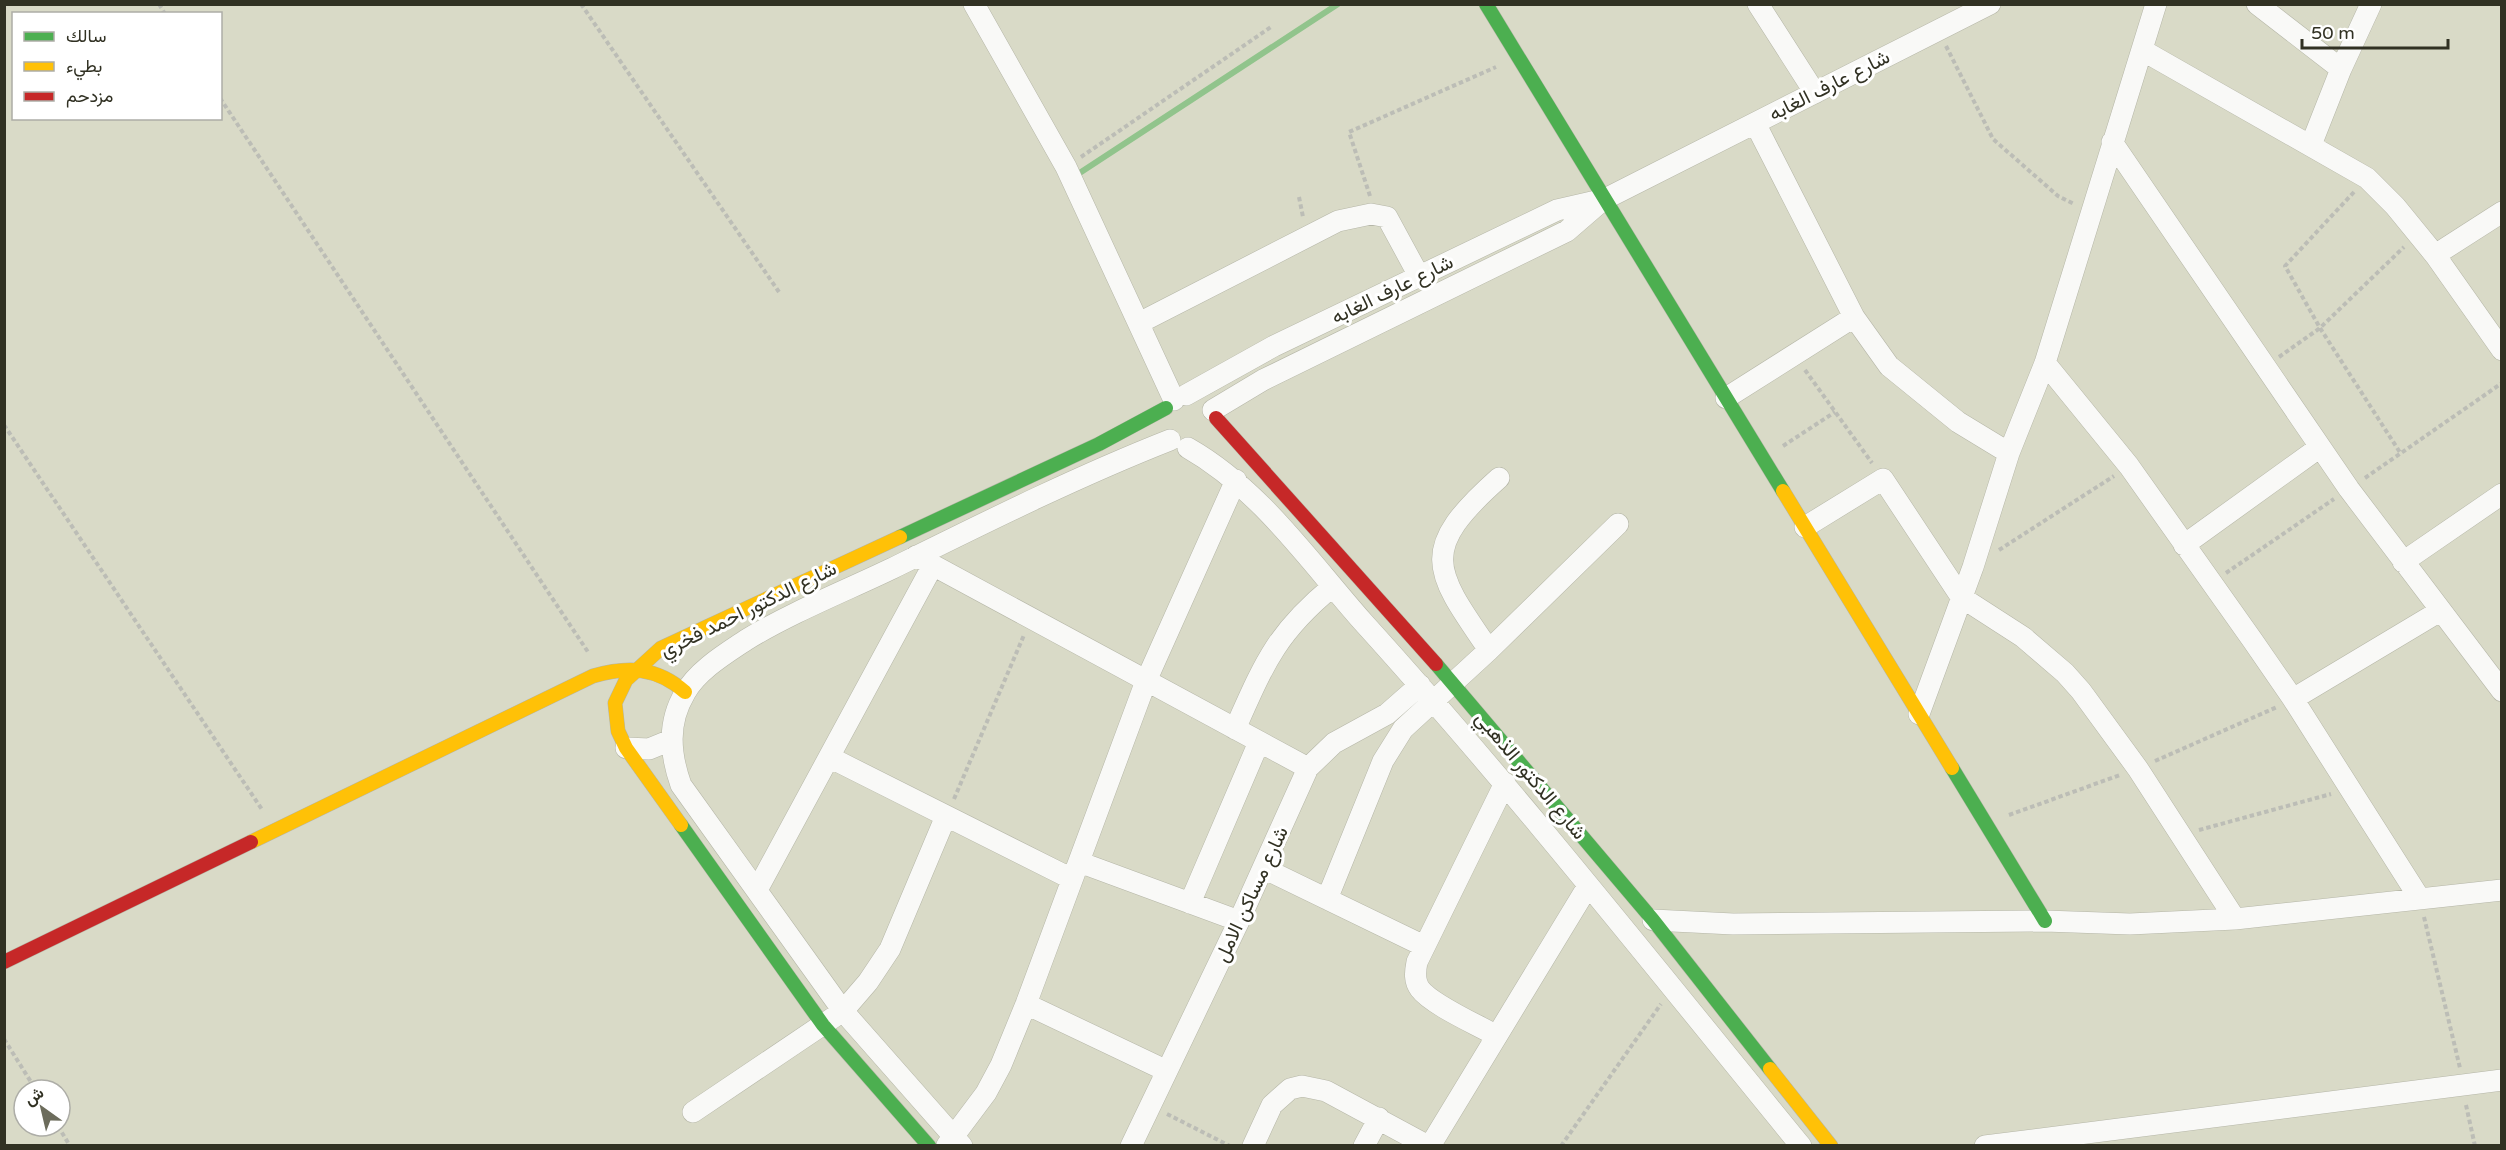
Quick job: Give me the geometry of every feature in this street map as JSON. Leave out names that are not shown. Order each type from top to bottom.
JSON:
[{"type":"street","points":[[974,4],[1066,167],[1175,401]]},
{"type":"street","points":[[1486,4],[2045,921]]},
{"type":"street","points":[[1758,4],[1815,93]]},
{"type":"street","name":"شارع عارف الغابه","points":[[1215,414],[1263,380],[1567,231],[1605,199],[1990,4]]},
{"type":"street","points":[[1919,714],[1973,567],[2009,453],[2045,363],[2156,4]]},
{"type":"street","points":[[2257,4],[2341,69]]},
{"type":"street","points":[[2311,145],[2341,69],[2371,4]]},
{"type":"street","points":[[2142,50],[2367,178],[2435,255],[2502,350]]},
{"type":"street","points":[[1755,123],[1854,317],[1889,366],[1902,379],[1958,422],[2009,453]]},
{"type":"street","points":[[2112,142],[2320,447],[2440,611],[2499,682]]},
{"type":"street","name":"شارع عارف الغابه","points":[[1175,401],[1274,346],[1557,210],[1605,199]]},
{"type":"street","points":[[2435,255],[2502,212]]},
{"type":"street","points":[[1139,323],[1306,235],[1338,221],[1376,214],[1387,217],[1419,276]]},
{"type":"street","points":[[1726,398],[1854,317]]},
{"type":"street","points":[[2045,363],[2129,466],[2293,699],[2420,899]]},
{"type":"street","points":[[1197,396],[1206,401],[1215,414],[1212,436],[1206,443],[1179,444],[1164,430],[1163,419],[1175,401],[1197,396]]},
{"type":"street","name":"شارع الدكتور احمد فخري","points":[[929,1146],[823,1025],[626,748],[614,721],[614,706],[625,679],[661,648],[1089,449],[1175,401]]},
{"type":"street","name":"شارع الدكتور الذهبي","points":[[1215,414],[1453,683],[1653,920],[1831,1146]]},
{"type":"street","name":"شارع الدكتور الذهبي","points":[[1179,444],[1236,480],[1427,693],[1506,783],[1801,1146]]},
{"type":"street","name":"شارع الدكتور احمد فخري","points":[[954,1143],[843,1011],[681,785],[673,763],[671,740],[675,715],[685,692],[700,674],[747,640],[1179,444]]},
{"type":"street","points":[[2184,544],[2320,447]]},
{"type":"street","points":[[1490,650],[1451,595],[1445,581],[1442,557],[1452,528],[1464,512],[1499,478]]},
{"type":"street","points":[[1805,527],[1884,478],[1961,597],[2023,637],[2065,673],[2124,750],[2235,919]]},
{"type":"street","points":[[954,1143],[1001,1065],[1026,1004],[1146,681],[1236,480]]},
{"type":"street","points":[[2403,562],[2502,494]]},
{"type":"street","points":[[1327,899],[1392,744],[1427,693],[1453,683],[1490,650],[1618,524]]},
{"type":"street","points":[[757,890],[829,757],[925,561],[1308,768]]},
{"type":"street","points":[[1235,729],[1276,642],[1305,610],[1332,587]]},
{"type":"street","points":[[2293,699],[2440,611]]},
{"type":"street","points":[[4,962],[277,832],[601,673],[636,668],[663,675],[685,692]]},
{"type":"street","name":"شارع مساكن الامل","points":[[1131,1146],[1239,921],[1308,768],[1334,743],[1427,693]]},
{"type":"street","points":[[626,748],[649,749],[671,740]]},
{"type":"street","points":[[1190,903],[1259,742]]},
{"type":"street","points":[[829,757],[946,816],[1075,870],[1190,903],[1239,921]]},
{"type":"street","points":[[1497,1036],[1429,998],[1419,988],[1415,976],[1417,962],[1424,946],[1506,783]]},
{"type":"street","points":[[693,1112],[843,1011],[868,982],[890,949],[946,816]]},
{"type":"street","points":[[1263,868],[1424,946]]},
{"type":"street","points":[[1253,1146],[1272,1105],[1290,1089],[1302,1086],[1326,1091],[1429,1146],[1588,886]]},
{"type":"street","points":[[1653,920],[1733,924],[2045,921],[2130,924],[2235,919],[2502,890]]},
{"type":"street","points":[[1026,1004],[1167,1071]]},
{"type":"street","points":[[1985,1146],[2502,1080]]},
{"type":"street","points":[[1364,1146],[1379,1118]]},
{"type":"path","points":[[581,4],[779,292]]},
{"type":"path","points":[[1066,167],[1271,27]]},
{"type":"path","points":[[1938,31],[1993,139],[2058,196],[2091,213]]},
{"type":"path","points":[[1376,214],[1348,132],[1518,57]]},
{"type":"path","points":[[222,101],[601,673]]},
{"type":"path","points":[[2367,178],[2285,266],[2320,328],[2401,454]]},
{"type":"path","points":[[2264,368],[2320,328],[2417,234]]},
{"type":"path","points":[[1795,355],[1884,478]]},
{"type":"path","points":[[1763,458],[1835,412]]},
{"type":"path","points":[[4,425],[277,832]]},
{"type":"path","points":[[1973,567],[2129,466]]},
{"type":"path","points":[[946,816],[1031,618]]},
{"type":"path","points":[[2181,836],[2350,789]]},
{"type":"path","points":[[2420,899],[2460,1063]]},
{"type":"path","points":[[1562,1146],[1672,988]]},
{"type":"path","points":[[4,1039],[28,1078]]},
{"type":"path","points":[[1150,1105],[1230,1146]]},
{"type":"waterway","points":[[1075,176],[1338,4]]},
{"type":"traffic: fast","points":[[1486,4],[1783,491]]},
{"type":"traffic: fast","points":[[900,537],[1099,444],[1166,408]]},
{"type":"traffic: fast","points":[[1436,664],[1653,920],[1770,1069]]},
{"type":"traffic: fast","points":[[1952,768],[2045,921]]},
{"type":"traffic: fast","points":[[681,825],[823,1025],[929,1146]]},
{"type":"traffic: slow","points":[[1783,491],[1952,768]]},
{"type":"traffic: slow","points":[[681,825],[626,748],[618,731],[615,703],[626,680],[661,648],[900,537]]},
{"type":"traffic: slow","points":[[251,842],[593,676],[618,671],[642,671],[664,678],[685,692]]},
{"type":"traffic: slow","points":[[1770,1069],[1831,1146]]},
{"type":"traffic: jam","points":[[1216,418],[1436,664]]},
{"type":"traffic: jam","points":[[4,962],[251,842]]}]
